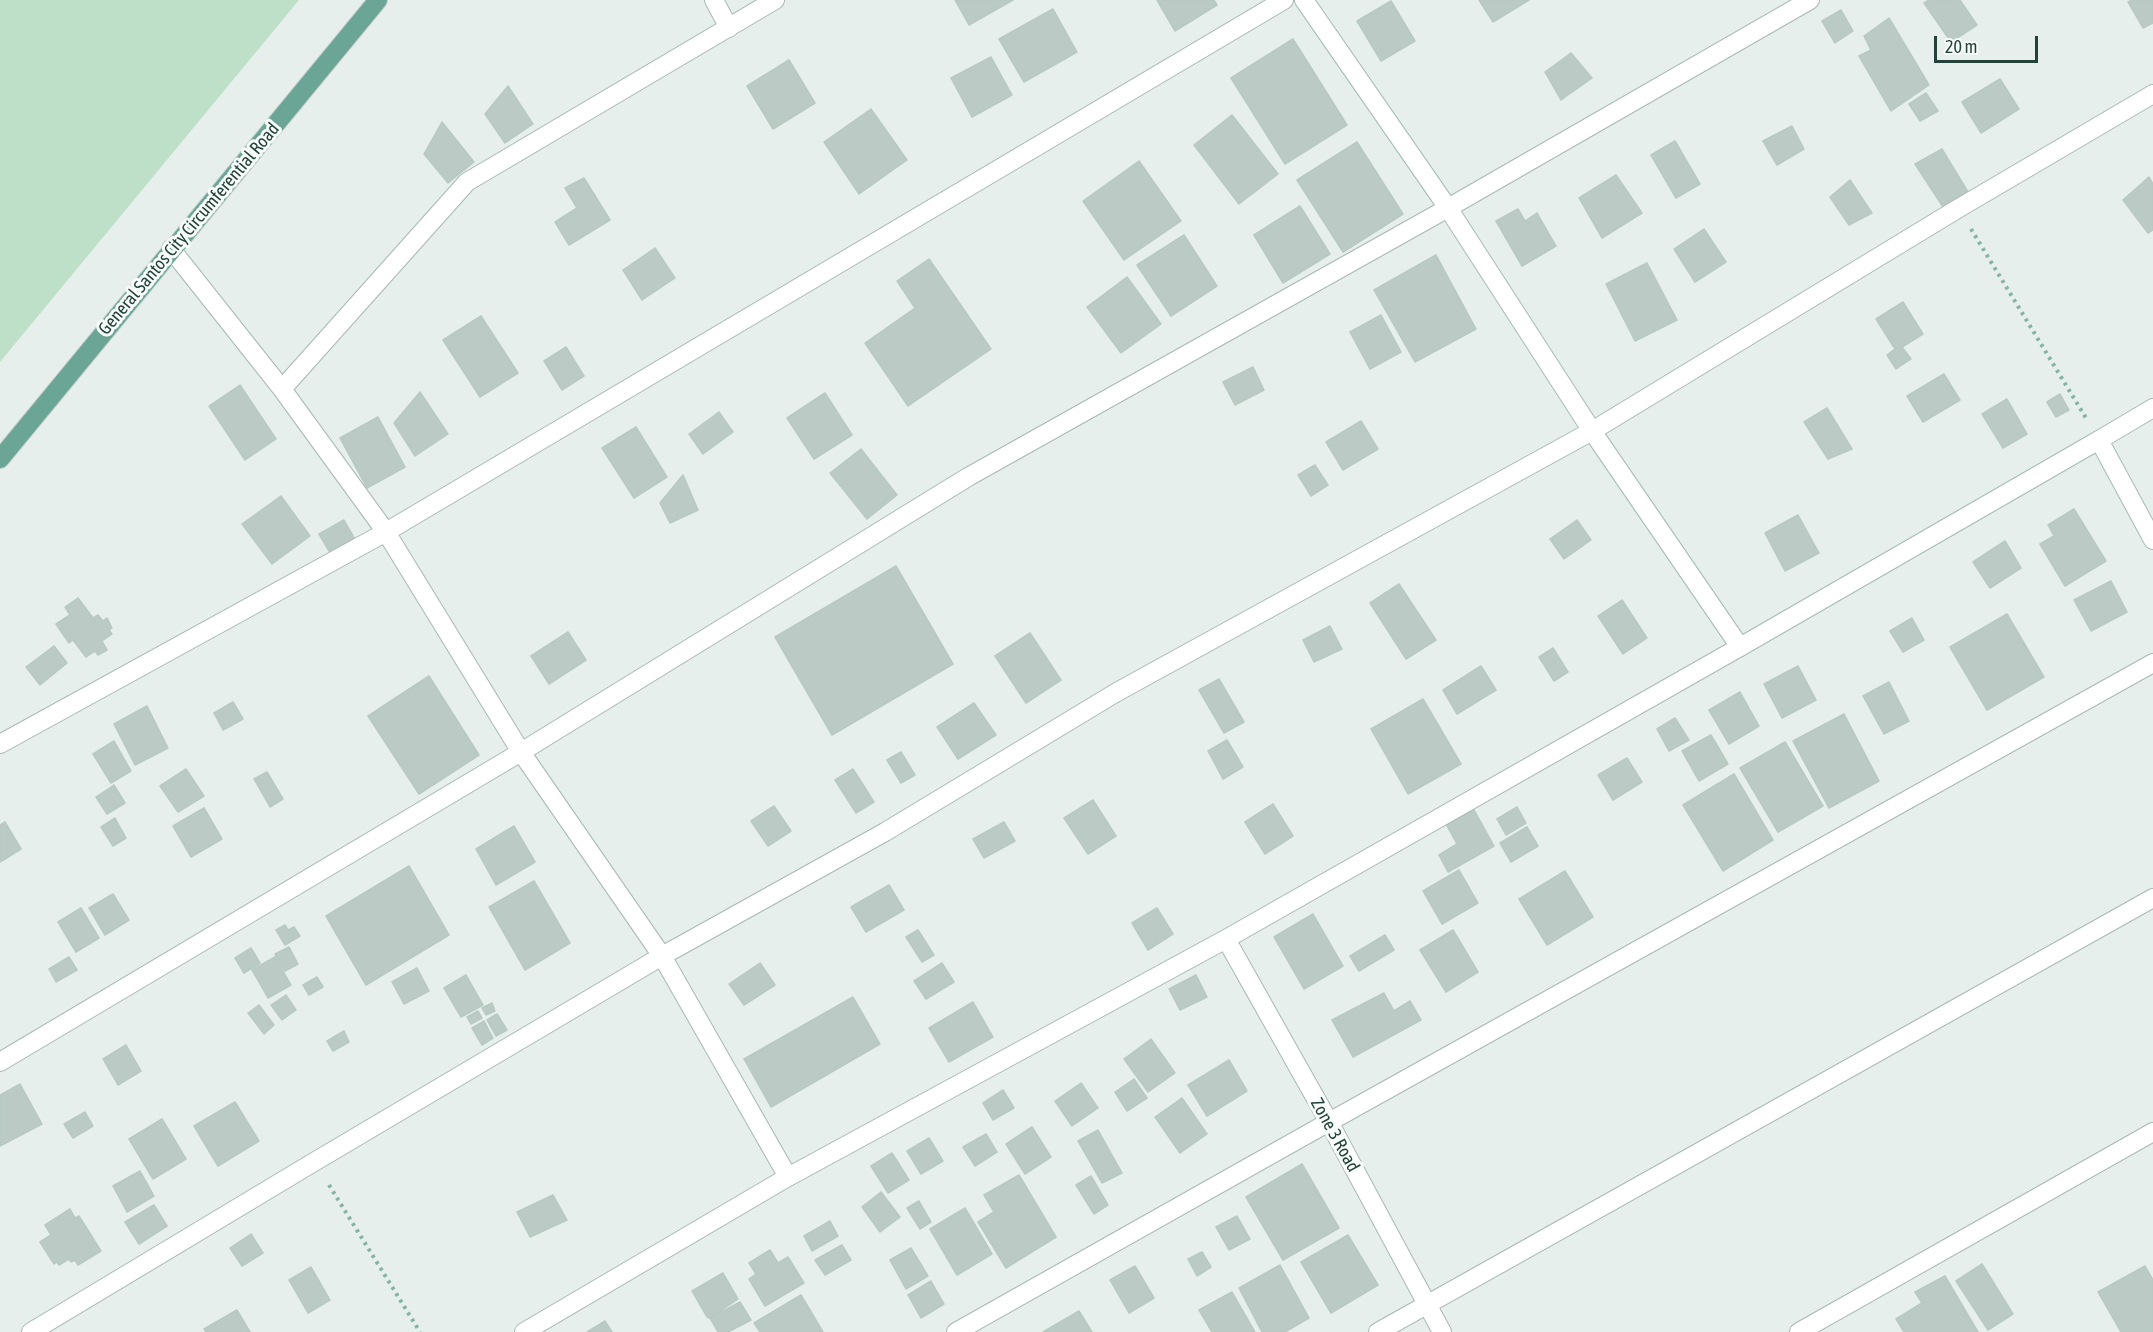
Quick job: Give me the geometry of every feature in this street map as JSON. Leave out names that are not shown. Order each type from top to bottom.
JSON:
[{"type":"main road","name":"General Santos City Circumferential Road","points":[[0,459],[378,0]]},
{"type":"street","points":[[714,0],[729,28]]},
{"type":"street","points":[[282,389],[467,182],[775,0]]},
{"type":"street","points":[[0,744],[386,532],[1284,0]]},
{"type":"street","points":[[1304,0],[1448,208],[1592,431],[1740,647]]},
{"type":"street","points":[[0,1062],[521,752],[968,477],[1448,208],[1810,0]]},
{"type":"street","points":[[31,1332],[314,1161],[662,956],[885,832],[1117,692],[1592,431],[1959,208],[2153,94]]},
{"type":"street","points":[[171,249],[282,389],[386,532],[521,752],[662,956],[788,1177]]},
{"type":"street","points":[[524,1332],[788,1177],[1226,939],[1740,647],[2153,408]]},
{"type":"street","points":[[2099,440],[2153,540]]},
{"type":"street","points":[[957,1332],[2153,663]]},
{"type":"street","points":[[1378,1332],[2153,898]]},
{"type":"street","name":"Zone 3 Road","points":[[1226,939],[1329,1122],[1442,1332]]},
{"type":"street","points":[[1799,1332],[2153,1132]]},
{"type":"path","points":[[1959,208],[2099,440]]},
{"type":"path","points":[[314,1161],[420,1332]]},
{"type":"green space","points":[[0,0],[299,0],[0,362]]},
{"type":"building","points":[[955,0],[1013,0],[969,25]]},
{"type":"building","points":[[1157,0],[1214,0],[1217,5],[1175,31]]},
{"type":"building","points":[[1479,0],[1529,0],[1493,22]]},
{"type":"building","points":[[1929,0],[1960,0],[1977,25],[1951,42],[1924,3]]},
{"type":"building","points":[[2153,0],[2153,23],[2143,28],[2128,2]]},
{"type":"building","points":[[1391,1],[1415,41],[1381,61],[1357,21]]},
{"type":"building","points":[[1053,9],[1077,52],[1024,82],[999,39]]},
{"type":"building","points":[[1841,10],[1853,31],[1835,43],[1822,21]]},
{"type":"building","points":[[1889,18],[1929,85],[1891,111],[1859,56],[1871,50],[1864,36]]},
{"type":"building","points":[[1293,39],[1347,125],[1285,164],[1231,78]]},
{"type":"building","points":[[1571,53],[1592,78],[1561,100],[1545,72]]},
{"type":"building","points":[[991,57],[1012,95],[972,117],[951,78]]},
{"type":"building","points":[[789,60],[815,103],[773,129],[747,86]]},
{"type":"building","points":[[2000,79],[2019,109],[1981,133],[1962,102]]},
{"type":"building","points":[[508,86],[533,124],[505,143],[485,114]]},
{"type":"building","points":[[1926,93],[1938,111],[1920,121],[1909,104]]},
{"type":"building","points":[[871,109],[907,160],[859,194],[824,142]]},
{"type":"building","points":[[1232,115],[1278,174],[1239,204],[1194,145]]},
{"type":"building","points":[[442,122],[474,162],[448,183],[424,154]]},
{"type":"building","points":[[1792,126],[1804,149],[1777,165],[1763,141]]},
{"type":"building","points":[[1675,141],[1700,184],[1676,198],[1651,155]]},
{"type":"building","points":[[1357,142],[1403,214],[1343,252],[1297,180]]},
{"type":"building","points":[[1942,149],[1968,192],[1945,210],[1915,164]]},
{"type":"building","points":[[1139,161],[1181,221],[1124,260],[1083,201]]},
{"type":"building","points":[[1616,175],[1642,213],[1602,238],[1579,198]]},
{"type":"building","points":[[2149,177],[2153,184],[2153,230],[2148,233],[2123,200]]},
{"type":"building","points":[[584,178],[610,220],[569,245],[555,222],[577,208],[565,188]]},
{"type":"building","points":[[1850,180],[1872,213],[1849,225],[1830,197]]},
{"type":"building","points":[[1300,206],[1330,254],[1283,283],[1254,235]]},
{"type":"building","points":[[1518,209],[1525,221],[1537,213],[1556,246],[1522,266],[1496,221]]},
{"type":"building","points":[[1704,229],[1726,262],[1695,282],[1674,249]]},
{"type":"building","points":[[1184,235],[1217,286],[1171,316],[1137,265]]},
{"type":"building","points":[[655,248],[675,278],[642,300],[623,270]]},
{"type":"building","points":[[1436,255],[1476,329],[1415,362],[1374,290]]},
{"type":"building","points":[[929,259],[991,349],[908,406],[865,343],[915,308],[897,281]]},
{"type":"building","points":[[1647,263],[1677,320],[1635,341],[1606,284]]},
{"type":"building","points":[[1127,277],[1161,324],[1121,353],[1087,307]]},
{"type":"building","points":[[1903,302],[1923,334],[1902,347],[1911,359],[1896,369],[1887,355],[1895,349],[1876,319]]},
{"type":"building","points":[[1381,315],[1401,352],[1370,369],[1350,332]]},
{"type":"building","points":[[481,316],[518,373],[480,397],[443,340]]},
{"type":"building","points":[[566,347],[584,376],[562,390],[544,361]]},
{"type":"building","points":[[1253,367],[1264,390],[1235,405],[1223,382]]},
{"type":"building","points":[[1944,374],[1960,400],[1923,422],[1907,396]]},
{"type":"building","points":[[240,385],[276,439],[245,460],[209,406]]},
{"type":"building","points":[[420,392],[448,434],[415,456],[394,423]]},
{"type":"building","points":[[825,393],[852,435],[814,459],[787,418]]},
{"type":"building","points":[[2060,394],[2069,410],[2056,417],[2047,402]]},
{"type":"building","points":[[2007,399],[2027,434],[2003,448],[1982,414]]},
{"type":"building","points":[[1827,408],[1852,449],[1828,459],[1804,422]]},
{"type":"building","points":[[719,412],[733,432],[703,454],[689,434]]},
{"type":"building","points":[[378,417],[405,467],[367,488],[340,438]]},
{"type":"building","points":[[1361,421],[1378,449],[1343,470],[1326,442]]},
{"type":"building","points":[[636,427],[667,477],[634,498],[602,448]]},
{"type":"building","points":[[861,449],[897,495],[867,519],[830,473]]},
{"type":"building","points":[[1315,465],[1328,485],[1311,496],[1298,475]]},
{"type":"building","points":[[683,475],[698,510],[670,523],[660,503]]},
{"type":"building","points":[[281,496],[310,536],[272,564],[242,524]]},
{"type":"building","points":[[2074,509],[2106,561],[2065,586],[2040,544],[2054,536],[2048,525]]},
{"type":"building","points":[[1798,515],[1819,553],[1785,571],[1765,533]]},
{"type":"building","points":[[344,520],[356,541],[332,556],[319,534]]},
{"type":"building","points":[[1577,520],[1591,540],[1564,559],[1550,539]]},
{"type":"building","points":[[2005,541],[2021,568],[1990,588],[1973,562]]},
{"type":"building","points":[[896,566],[953,664],[832,735],[775,637]]},
{"type":"building","points":[[2111,581],[2127,612],[2091,631],[2074,600]]},
{"type":"building","points":[[1399,584],[1436,640],[1406,659],[1370,603]]},
{"type":"building","points":[[78,598],[93,618],[98,615],[103,621],[107,618],[112,628],[109,630],[112,634],[102,641],[107,650],[98,655],[95,651],[86,657],[73,640],[69,643],[56,624],[70,615],[65,607]]},
{"type":"building","points":[[1622,600],[1647,638],[1623,654],[1598,616]]},
{"type":"building","points":[[2007,614],[2044,677],[1987,710],[1950,647]]},
{"type":"building","points":[[1912,618],[1924,640],[1903,652],[1890,631]]},
{"type":"building","points":[[1330,626],[1342,649],[1314,662],[1303,640]]},
{"type":"building","points":[[568,632],[586,660],[549,684],[531,656]]},
{"type":"building","points":[[1030,633],[1061,680],[1026,703],[995,656]]},
{"type":"building","points":[[54,646],[67,663],[40,685],[26,667]]},
{"type":"building","points":[[1553,648],[1568,672],[1554,681],[1539,657]]},
{"type":"building","points":[[1481,666],[1496,690],[1457,714],[1443,690]]},
{"type":"building","points":[[1798,666],[1816,700],[1782,718],[1764,684]]},
{"type":"building","points":[[429,676],[479,755],[419,794],[368,716]]},
{"type":"building","points":[[1219,679],[1244,722],[1224,733],[1199,690]]},
{"type":"building","points":[[1889,682],[1909,721],[1884,734],[1863,696]]},
{"type":"building","points":[[1740,692],[1759,726],[1729,744],[1709,710]]},
{"type":"building","points":[[1423,699],[1461,764],[1408,794],[1371,729]]},
{"type":"building","points":[[233,702],[243,719],[223,730],[214,713]]},
{"type":"building","points":[[974,703],[996,735],[958,759],[937,727]]},
{"type":"building","points":[[147,706],[168,748],[135,765],[114,724]]},
{"type":"building","points":[[1844,714],[1879,781],[1829,808],[1793,741]]},
{"type":"building","points":[[1675,718],[1689,740],[1669,751],[1657,729]]},
{"type":"building","points":[[1711,735],[1728,764],[1699,781],[1682,751]]},
{"type":"building","points":[[1227,740],[1243,767],[1223,779],[1208,751]]},
{"type":"building","points":[[114,741],[131,771],[111,783],[93,754]]},
{"type":"building","points":[[1785,742],[1823,806],[1778,832],[1740,768]]},
{"type":"building","points":[[901,752],[915,775],[901,783],[887,760]]},
{"type":"building","points":[[1627,758],[1642,782],[1613,800],[1598,775]]},
{"type":"building","points":[[186,769],[204,796],[178,812],[160,786]]},
{"type":"building","points":[[853,769],[874,802],[856,813],[835,780]]},
{"type":"building","points":[[267,772],[283,799],[270,807],[254,779]]},
{"type":"building","points":[[1734,774],[1773,840],[1723,871],[1683,805]]},
{"type":"building","points":[[114,785],[125,803],[107,814],[96,797]]},
{"type":"building","points":[[1093,800],[1116,836],[1088,854],[1064,818]]},
{"type":"building","points":[[1273,804],[1293,836],[1265,854],[1245,822]]},
{"type":"building","points":[[774,806],[791,831],[768,846],[751,821]]},
{"type":"building","points":[[1517,807],[1526,823],[1506,835],[1497,819]]},
{"type":"building","points":[[204,808],[222,839],[191,857],[173,826]]},
{"type":"building","points":[[1473,808],[1494,846],[1448,872],[1439,855],[1457,844],[1446,824]]},
{"type":"building","points":[[115,818],[126,838],[113,846],[101,827]]},
{"type":"building","points":[[5,822],[21,849],[0,862],[0,825]]},
{"type":"building","points":[[1004,822],[1015,841],[984,858],[973,839]]},
{"type":"building","points":[[514,826],[535,862],[496,885],[476,849]]},
{"type":"building","points":[[1527,827],[1538,846],[1511,862],[1500,843]]},
{"type":"building","points":[[409,866],[449,935],[366,985],[326,916]]},
{"type":"building","points":[[1459,870],[1478,903],[1442,924],[1423,891]]},
{"type":"building","points":[[1565,871],[1593,917],[1547,945],[1519,899]]},
{"type":"building","points":[[534,881],[570,943],[525,970],[489,907]]},
{"type":"building","points":[[889,885],[904,910],[866,932],[851,907]]},
{"type":"building","points":[[113,894],[129,920],[105,935],[89,908]]},
{"type":"building","points":[[81,908],[99,938],[76,952],[58,922]]},
{"type":"building","points":[[1157,908],[1173,934],[1148,950],[1132,923]]},
{"type":"building","points":[[1313,914],[1343,966],[1304,989],[1274,937]]},
{"type":"building","points":[[285,925],[288,930],[294,927],[300,936],[285,945],[276,930]]},
{"type":"building","points":[[918,930],[934,955],[922,962],[906,937]]},
{"type":"building","points":[[1453,930],[1478,972],[1446,992],[1420,950]]},
{"type":"building","points":[[1385,935],[1394,950],[1359,971],[1350,956]]},
{"type":"building","points":[[289,947],[298,964],[285,971],[275,954]]},
{"type":"building","points":[[251,948],[260,963],[244,973],[235,958]]},
{"type":"building","points":[[69,957],[77,970],[56,982],[49,969]]},
{"type":"building","points":[[275,957],[291,985],[268,998],[252,970]]},
{"type":"building","points":[[760,963],[775,985],[744,1005],[729,984]]},
{"type":"building","points":[[942,963],[954,982],[926,999],[914,981]]},
{"type":"building","points":[[417,968],[429,991],[404,1004],[392,982]]},
{"type":"building","points":[[466,975],[483,1005],[461,1017],[444,988]]},
{"type":"building","points":[[1196,975],[1207,997],[1180,1010],[1169,989]]},
{"type":"building","points":[[317,977],[323,987],[309,995],[303,985]]},
{"type":"building","points":[[1384,993],[1394,1011],[1410,1001],[1421,1020],[1353,1057],[1332,1020]]},
{"type":"building","points":[[286,995],[296,1010],[282,1020],[271,1005]]},
{"type":"building","points":[[853,997],[880,1044],[771,1107],[744,1059]]},
{"type":"building","points":[[973,1002],[993,1037],[949,1062],[929,1028]]},
{"type":"building","points":[[492,1003],[495,1011],[486,1015],[482,1008]]},
{"type":"building","points":[[259,1005],[274,1025],[264,1034],[248,1013]]},
{"type":"building","points":[[478,1011],[482,1018],[471,1024],[467,1017]]},
{"type":"building","points":[[497,1014],[507,1030],[496,1036],[487,1020]]},
{"type":"building","points":[[484,1021],[493,1038],[482,1045],[472,1028]]},
{"type":"building","points":[[344,1031],[349,1042],[333,1051],[327,1041]]},
{"type":"building","points":[[1151,1039],[1175,1073],[1148,1092],[1124,1059]]},
{"type":"building","points":[[126,1045],[141,1071],[118,1085],[103,1059]]},
{"type":"building","points":[[1229,1060],[1247,1091],[1207,1116],[1188,1085]]},
{"type":"building","points":[[1134,1079],[1147,1098],[1127,1111],[1115,1092]]},
{"type":"building","points":[[1081,1083],[1098,1108],[1072,1126],[1055,1101]]},
{"type":"building","points":[[20,1084],[42,1124],[0,1146],[0,1095]]},
{"type":"building","points":[[1003,1090],[1014,1108],[993,1120],[983,1103]]},
{"type":"building","points":[[1182,1098],[1207,1134],[1180,1153],[1155,1117]]},
{"type":"building","points":[[235,1102],[259,1141],[218,1166],[194,1126]]},
{"type":"building","points":[[85,1112],[93,1126],[73,1138],[64,1124]]},
{"type":"building","points":[[162,1119],[186,1159],[153,1179],[129,1139]]},
{"type":"building","points":[[1032,1127],[1051,1157],[1025,1174],[1006,1144]]},
{"type":"building","points":[[1098,1130],[1122,1173],[1102,1183],[1078,1141]]},
{"type":"building","points":[[986,1134],[997,1152],[975,1166],[963,1147]]},
{"type":"building","points":[[929,1138],[943,1161],[921,1174],[907,1151]]},
{"type":"building","points":[[892,1153],[909,1180],[888,1193],[871,1166]]},
{"type":"building","points":[[1302,1164],[1339,1228],[1283,1260],[1246,1197]]},
{"type":"building","points":[[140,1171],[154,1196],[127,1212],[113,1186]]},
{"type":"building","points":[[1019,1175],[1056,1237],[1006,1268],[978,1222],[994,1212],[984,1195]]},
{"type":"building","points":[[1091,1176],[1108,1205],[1094,1214],[1076,1185]]},
{"type":"building","points":[[881,1192],[900,1217],[880,1232],[862,1207]]},
{"type":"building","points":[[553,1195],[567,1220],[530,1237],[517,1212]]},
{"type":"building","points":[[919,1201],[931,1222],[920,1229],[907,1208]]},
{"type":"building","points":[[154,1205],[167,1226],[139,1244],[125,1222]]},
{"type":"building","points":[[965,1208],[992,1254],[957,1275],[930,1229]]},
{"type":"building","points":[[70,1209],[75,1218],[79,1216],[101,1251],[78,1265],[75,1260],[71,1262],[69,1259],[59,1265],[57,1262],[54,1264],[40,1242],[51,1235],[45,1225]]},
{"type":"building","points":[[1237,1216],[1250,1239],[1229,1250],[1216,1227]]},
{"type":"building","points":[[830,1221],[838,1236],[812,1251],[804,1236]]},
{"type":"building","points":[[251,1234],[263,1253],[242,1266],[230,1248]]},
{"type":"building","points":[[1348,1235],[1378,1285],[1331,1313],[1301,1262]]},
{"type":"building","points":[[842,1245],[851,1260],[825,1275],[815,1260]]},
{"type":"building","points":[[911,1248],[928,1276],[906,1289],[890,1260]]},
{"type":"building","points":[[770,1250],[778,1263],[788,1257],[804,1283],[765,1306],[749,1279],[756,1274],[749,1263]]},
{"type":"building","points":[[1202,1252],[1211,1267],[1197,1276],[1188,1259]]},
{"type":"building","points":[[1982,1264],[2013,1314],[1988,1330],[1956,1281]]},
{"type":"building","points":[[1280,1265],[1309,1318],[1285,1332],[1262,1332],[1239,1288]]},
{"type":"building","points":[[1135,1266],[1154,1298],[1129,1313],[1110,1280]]},
{"type":"building","points":[[2145,1266],[2153,1280],[2153,1332],[2121,1332],[2098,1292]]},
{"type":"building","points":[[311,1267],[330,1300],[308,1313],[289,1280]]},
{"type":"building","points":[[723,1273],[738,1299],[710,1318],[707,1317],[692,1291]]},
{"type":"building","points":[[1945,1276],[1978,1332],[1904,1332],[1896,1319],[1922,1303],[1915,1292]]},
{"type":"building","points":[[931,1281],[944,1304],[921,1318],[908,1295]]},
{"type":"building","points":[[1232,1292],[1255,1332],[1212,1332],[1199,1310]]},
{"type":"building","points":[[801,1295],[823,1332],[760,1332],[754,1323]]},
{"type":"building","points":[[740,1302],[751,1320],[728,1332],[718,1332],[710,1318]]},
{"type":"building","points":[[237,1310],[250,1332],[206,1332],[204,1329]]},
{"type":"building","points":[[1079,1311],[1092,1332],[1043,1332]]},
{"type":"building","points":[[605,1321],[612,1332],[587,1332]]}]
